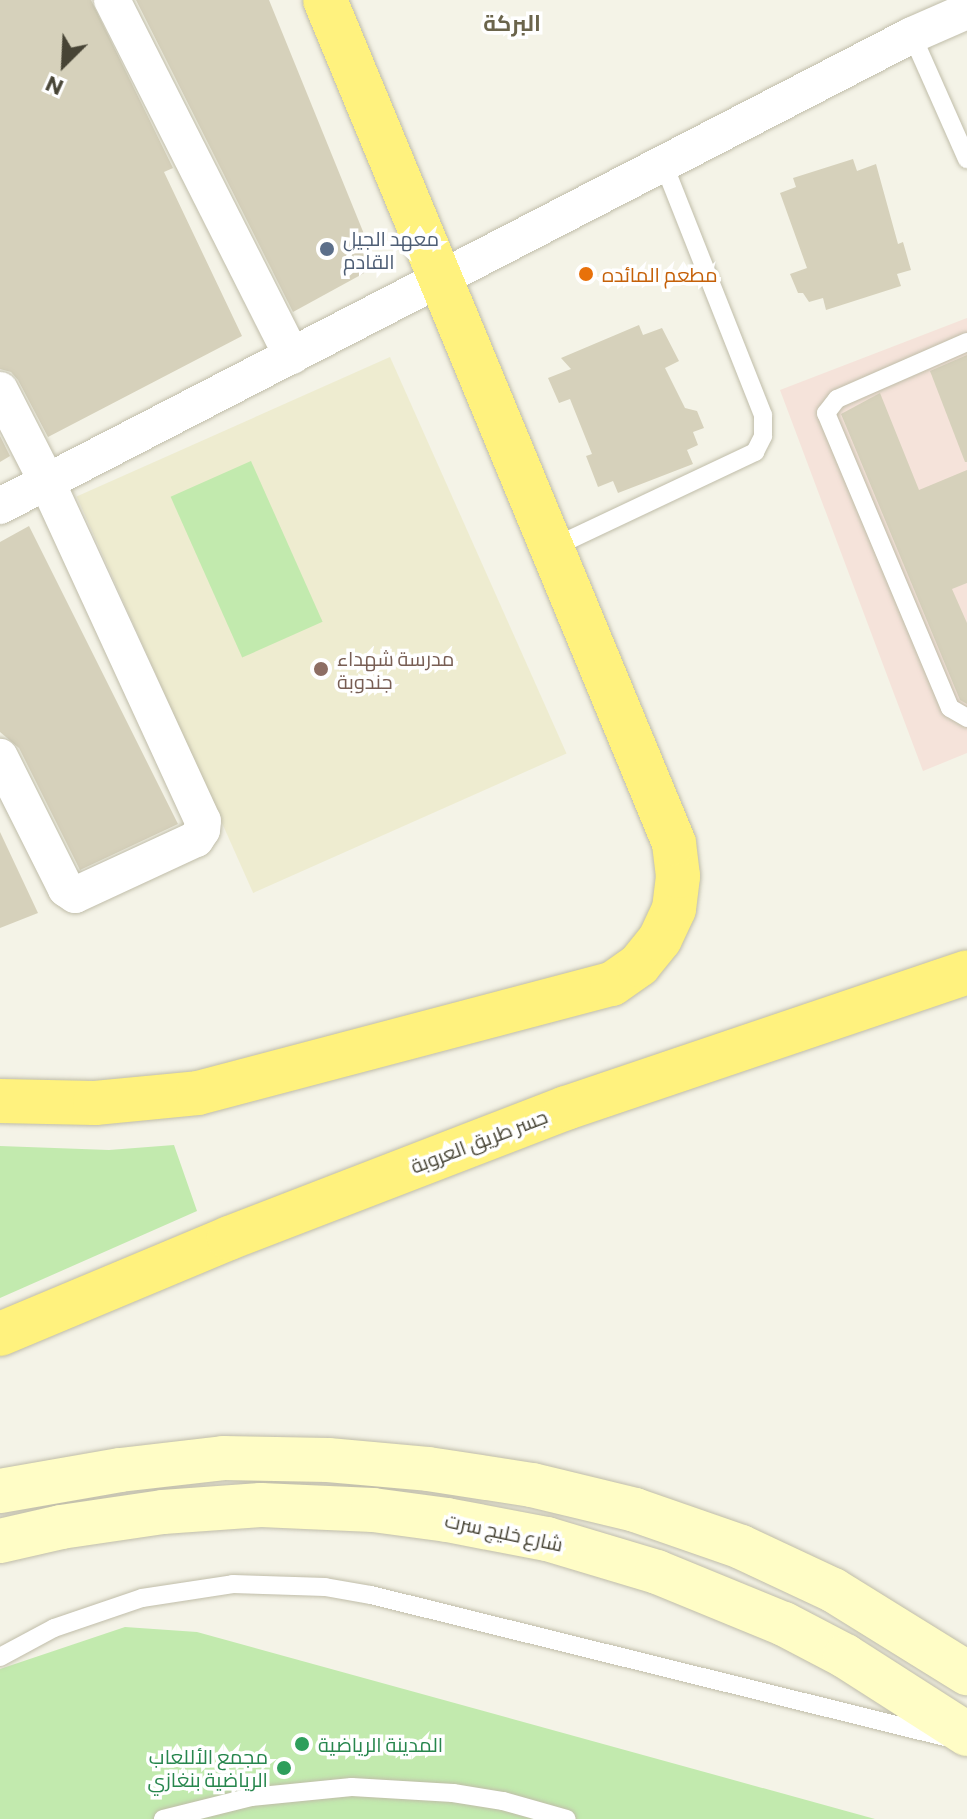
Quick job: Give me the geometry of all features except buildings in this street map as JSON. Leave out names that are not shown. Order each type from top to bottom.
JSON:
[{"type":"highway","points":[[0,1101],[95,1103],[198,1093],[612,984],[639,965],[660,939],[674,909],[678,876],[674,843],[325,0]]},
{"type":"highway","name":"جسر طريق العروبة","points":[[0,1334],[229,1238],[538,1118],[734,1048],[967,972]]},
{"type":"main road","points":[[0,1491],[120,1470],[223,1458],[343,1462],[532,1485],[635,1510],[741,1547],[833,1590],[967,1673]]},
{"type":"main road","name":"شارع خليج سرت","points":[[0,1541],[61,1527],[163,1512],[261,1505],[373,1510],[547,1539],[657,1572],[784,1624],[845,1656],[967,1734]]},
{"type":"street","points":[[112,0],[292,356]]},
{"type":"street","points":[[0,506],[663,162],[912,35],[967,11]]},
{"type":"street","points":[[0,390],[46,480],[203,821],[202,830],[196,839],[75,895],[66,889],[0,757]]},
{"type":"lane","points":[[912,35],[967,159]]},
{"type":"lane","points":[[552,548],[755,452],[763,436],[763,415],[663,162]]},
{"type":"lane","points":[[967,342],[837,399],[826,413],[950,708],[967,718]]},
{"type":"lane","points":[[0,1657],[54,1628],[142,1598],[233,1584],[325,1587],[371,1595],[967,1743]]},
{"type":"lane","points":[[163,1819],[251,1797],[352,1787],[453,1793],[503,1801],[567,1819]]},
{"type":"shaded area","points":[[967,318],[967,753],[923,771],[780,390]]},
{"type":"shaded area","points":[[390,357],[567,753],[253,893],[77,497]]},
{"type":"green space","points":[[251,461],[323,622],[242,658],[171,497]]},
{"type":"green space","points":[[174,1145],[197,1211],[0,1298],[0,1146],[109,1150]]},
{"type":"green space","name":"المدينة الرياضية","points":[[125,1627],[197,1632],[875,1819],[0,1819],[0,1669]]},
{"type":"place","name":"معهد الجيل القادم","points":[[327,249]]},
{"type":"place","name":"مطعم المائده","points":[[586,274]]},
{"type":"place","name":"مدرسة شهداء جندوبة","points":[[321,669]]},
{"type":"place","name":"المدينة الرياضية","points":[[302,1744]]},
{"type":"place","name":"مجمع الأللعاب الرياضية بنغازي","points":[[284,1768]]},
{"type":"district","name":"البركة","points":[[512,23]]}]
